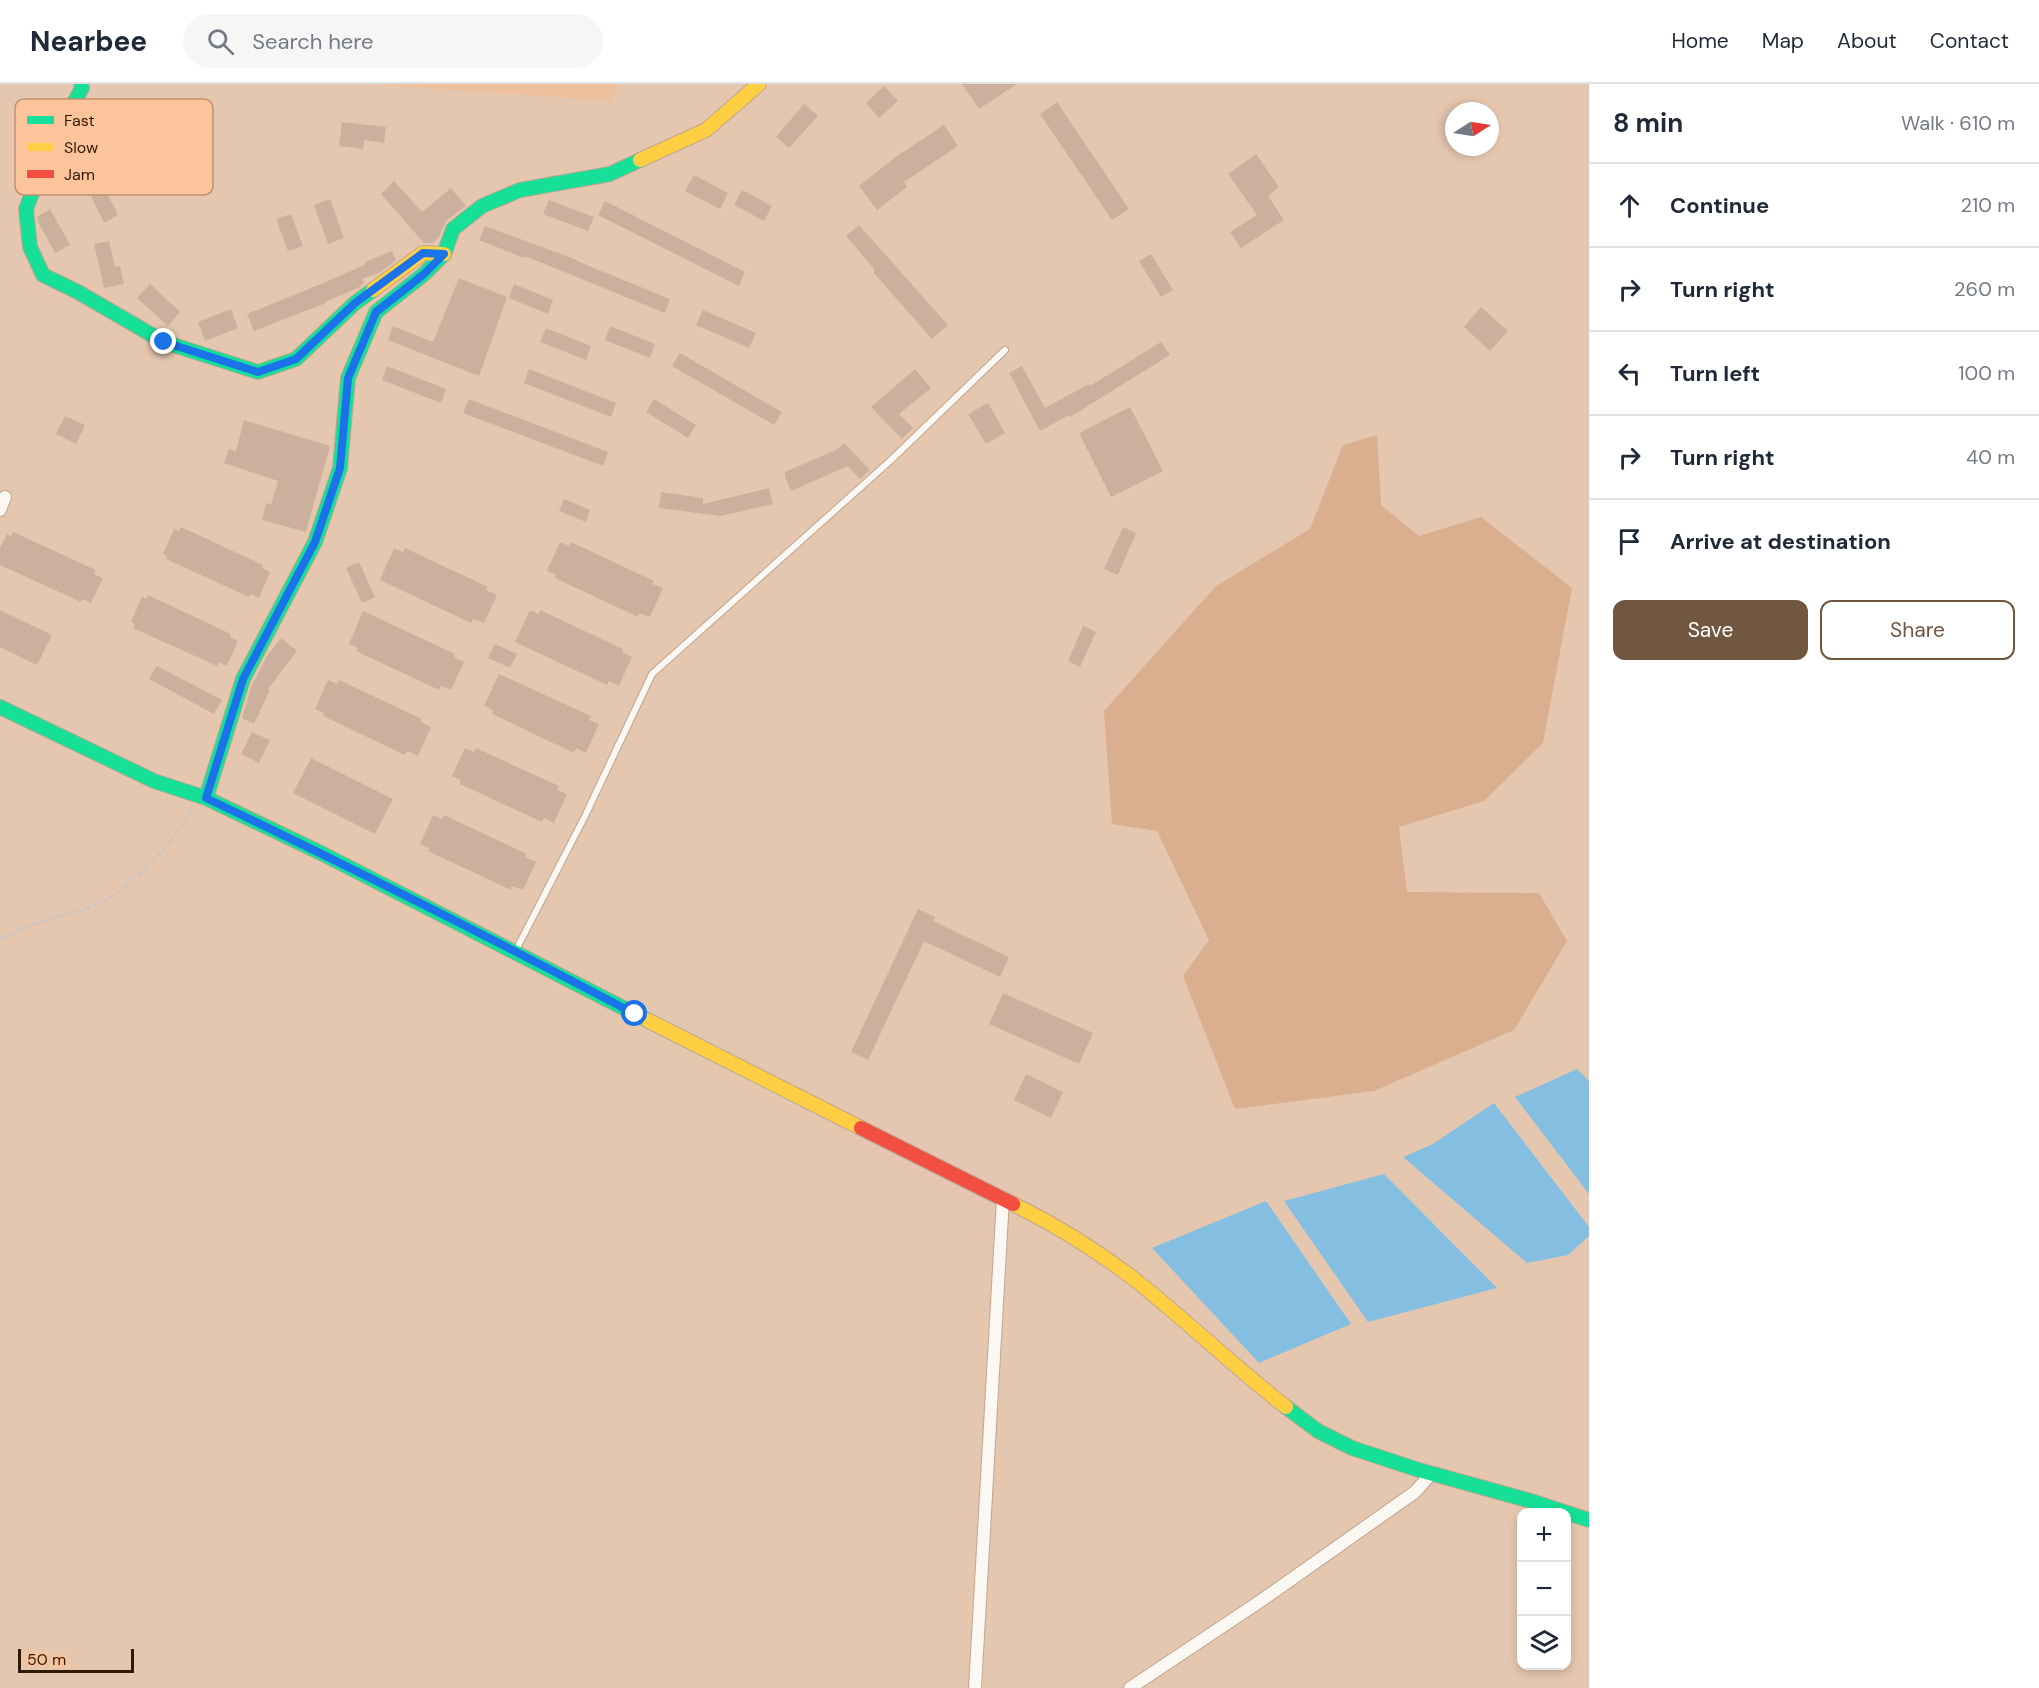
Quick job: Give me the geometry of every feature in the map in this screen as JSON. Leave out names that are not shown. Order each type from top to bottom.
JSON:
[{"type":"street","points":[[76,99],[82,88],[81,84]]},
{"type":"street","points":[[202,796],[243,679],[315,542],[340,468],[348,378],[376,312],[424,274],[444,254],[453,229],[482,206],[520,190],[610,174],[706,130],[759,84]]},
{"type":"street","points":[[31,195],[26,209],[30,247],[43,275],[78,292],[164,342],[258,372],[296,359],[355,303],[423,253],[444,254]]},
{"type":"street","points":[[0,510],[5,497]]},
{"type":"street","points":[[0,707],[154,781],[202,796],[321,853],[666,1030],[1004,1198],[1084,1243],[1117,1267],[1250,1379],[1318,1431],[1352,1448],[1431,1474],[1531,1501],[1589,1520]]},
{"type":"street","points":[[975,1688],[1004,1198]]},
{"type":"street","points":[[1130,1688],[1262,1600],[1415,1492],[1431,1474]]},
{"type":"lane","points":[[515,951],[585,816],[652,674],[891,460],[1005,350]]},
{"type":"path","points":[[0,939],[50,918],[89,908],[112,897],[138,875],[171,841],[202,796]]},
{"type":"shaded area","points":[[369,84],[619,84],[611,101]]},
{"type":"shaded area","points":[[1377,435],[1381,505],[1419,536],[1481,517],[1572,588],[1543,743],[1484,801],[1399,827],[1407,892],[1539,893],[1567,941],[1514,1030],[1374,1091],[1235,1109],[1183,976],[1209,940],[1157,831],[1112,824],[1104,711],[1216,586],[1310,529],[1343,445]]},
{"type":"water","points":[[1577,1069],[1589,1081],[1589,1194],[1515,1097]]},
{"type":"water","points":[[1494,1103],[1589,1227],[1589,1236],[1568,1255],[1527,1263],[1403,1157],[1433,1144]]},
{"type":"water","points":[[1384,1174],[1497,1288],[1368,1322],[1284,1201]]},
{"type":"water","points":[[1266,1201],[1351,1324],[1259,1363],[1152,1248]]},
{"type":"building","points":[[962,84],[1017,84],[979,109]]},
{"type":"building","points":[[884,86],[898,101],[879,118],[866,103]]},
{"type":"building","points":[[1057,102],[1129,209],[1112,220],[1040,114]]},
{"type":"building","points":[[804,104],[818,116],[789,148],[776,137]]},
{"type":"building","points":[[342,122],[386,127],[384,143],[364,140],[363,149],[339,146]]},
{"type":"building","points":[[944,125],[958,146],[904,182],[907,187],[877,210],[859,186],[897,156]]},
{"type":"building","points":[[1256,154],[1279,187],[1268,196],[1284,220],[1241,248],[1230,232],[1257,215],[1228,174]]},
{"type":"building","points":[[694,175],[728,193],[720,209],[685,191]]},
{"type":"building","points":[[394,181],[422,212],[451,188],[466,206],[446,221],[439,237],[433,243],[424,243],[381,194]]},
{"type":"building","points":[[742,190],[772,206],[764,221],[734,205]]},
{"type":"building","points":[[108,195],[118,215],[104,223],[91,196]]},
{"type":"building","points":[[330,199],[344,238],[328,244],[314,205]]},
{"type":"building","points":[[549,200],[594,217],[588,231],[543,214]]},
{"type":"building","points":[[605,201],[745,272],[739,286],[598,215]]},
{"type":"building","points":[[50,209],[70,245],[55,253],[37,217]]},
{"type":"building","points":[[291,214],[303,246],[288,251],[276,219]]},
{"type":"building","points":[[859,225],[948,325],[932,339],[873,272],[875,270],[846,236]]},
{"type":"building","points":[[485,226],[577,260],[670,299],[665,313],[525,256],[524,258],[479,240]]},
{"type":"building","points":[[109,241],[115,267],[120,266],[124,284],[104,288],[94,244]]},
{"type":"building","points":[[392,251],[396,260],[379,273],[362,279],[364,283],[358,288],[254,331],[247,314],[326,282]]},
{"type":"building","points":[[1151,254],[1173,290],[1161,297],[1139,261]]},
{"type":"building","points":[[459,278],[507,297],[479,376],[388,340],[393,326],[433,342]]},
{"type":"building","points":[[150,284],[180,312],[168,326],[137,298]]},
{"type":"building","points":[[514,284],[553,300],[548,314],[509,298]]},
{"type":"building","points":[[1481,307],[1508,331],[1490,351],[1464,327]]},
{"type":"building","points":[[231,309],[238,328],[205,341],[198,322]]},
{"type":"building","points":[[703,310],[756,333],[749,348],[696,325]]},
{"type":"building","points":[[610,326],[655,344],[650,358],[605,340]]},
{"type":"building","points":[[546,328],[591,346],[586,360],[540,342]]},
{"type":"building","points":[[1161,342],[1170,355],[1070,417],[1069,415],[1040,431],[1009,373],[1022,366],[1045,408],[1089,384],[1090,386]]},
{"type":"building","points":[[680,353],[782,412],[774,425],[672,366]]},
{"type":"building","points":[[387,366],[446,389],[441,403],[382,380]]},
{"type":"building","points":[[529,369],[616,403],[611,417],[524,383]]},
{"type":"building","points":[[915,369],[931,388],[899,414],[913,428],[902,439],[871,407]]},
{"type":"building","points":[[469,399],[608,452],[603,466],[463,413]]},
{"type":"building","points":[[654,399],[696,425],[688,438],[646,412]]},
{"type":"building","points":[[988,403],[1005,433],[986,444],[968,414]]},
{"type":"building","points":[[1130,407],[1163,471],[1111,497],[1079,433]]},
{"type":"building","points":[[65,416],[85,425],[76,444],[56,434]]},
{"type":"building","points":[[244,420],[330,446],[306,532],[262,520],[266,503],[271,505],[278,481],[224,463],[229,449],[236,451]]},
{"type":"building","points":[[844,443],[870,470],[860,479],[848,466],[791,491],[785,472],[836,450]]},
{"type":"building","points":[[769,488],[773,504],[720,516],[659,508],[661,492],[703,498],[703,504]]},
{"type":"building","points":[[564,499],[590,510],[586,522],[559,511]]},
{"type":"building","points":[[181,527],[263,565],[262,568],[270,572],[259,598],[251,594],[249,597],[166,559],[167,556],[163,554],[174,529],[179,531]]},
{"type":"building","points":[[1123,527],[1136,533],[1118,575],[1104,569]]},
{"type":"building","points":[[13,532],[96,570],[94,574],[103,578],[91,603],[83,599],[81,602],[0,565],[0,548],[7,534],[11,536]]},
{"type":"building","points":[[560,542],[569,546],[571,542],[654,581],[652,584],[663,588],[650,617],[639,613],[638,617],[555,578],[556,575],[547,571]]},
{"type":"building","points":[[394,548],[403,552],[405,548],[488,587],[486,590],[497,595],[484,623],[473,619],[471,623],[380,580]]},
{"type":"building","points":[[359,562],[375,597],[362,603],[346,568]]},
{"type":"building","points":[[148,595],[231,634],[230,637],[238,641],[227,666],[218,662],[217,666],[133,628],[135,624],[131,622],[142,597],[146,599]]},
{"type":"building","points":[[0,610],[52,635],[37,665],[0,647]]},
{"type":"building","points":[[530,610],[539,614],[540,610],[623,649],[622,652],[632,657],[619,686],[609,681],[607,685],[515,642]]},
{"type":"building","points":[[363,611],[455,654],[454,657],[464,662],[451,690],[441,686],[439,690],[356,651],[358,648],[349,644]]},
{"type":"building","points":[[1083,626],[1096,632],[1080,667],[1068,661]]},
{"type":"building","points":[[281,638],[297,651],[268,689],[270,690],[254,724],[242,718],[251,687],[267,656]]},
{"type":"building","points":[[495,644],[517,654],[510,668],[488,658]]},
{"type":"building","points":[[157,666],[222,700],[214,714],[149,679]]},
{"type":"building","points":[[499,674],[591,716],[589,720],[599,724],[586,753],[576,748],[574,753],[492,714],[493,710],[484,706]]},
{"type":"building","points":[[328,680],[337,684],[339,680],[422,719],[420,722],[431,727],[418,756],[407,751],[405,755],[323,716],[324,713],[315,709]]},
{"type":"building","points":[[252,732],[270,740],[259,763],[241,754]]},
{"type":"building","points":[[465,748],[474,752],[476,748],[559,786],[557,790],[567,794],[554,823],[544,818],[542,822],[460,784],[461,780],[452,776]]},
{"type":"building","points":[[311,758],[393,799],[375,834],[293,793]]},
{"type":"building","points":[[433,815],[442,819],[444,815],[527,854],[525,857],[536,862],[523,890],[512,886],[511,890],[428,851],[429,848],[420,844]]},
{"type":"building","points":[[918,909],[935,917],[933,921],[1009,957],[1000,977],[924,941],[868,1060],[851,1052]]},
{"type":"building","points":[[1003,993],[1093,1033],[1079,1064],[989,1024]]},
{"type":"building","points":[[1026,1074],[1063,1092],[1051,1118],[1014,1100]]},
{"type":"traffic: fast","points":[[76,99],[82,88],[81,84]]},
{"type":"traffic: fast","points":[[206,798],[243,679],[315,542],[340,468],[348,378],[376,312],[424,274],[444,254],[453,229],[482,206],[520,190],[610,174],[640,160]]},
{"type":"traffic: fast","points":[[31,195],[26,209],[30,247],[43,275],[78,292],[164,342],[258,372],[296,359],[355,303],[373,290]]},
{"type":"traffic: fast","points":[[0,707],[154,781],[206,798],[321,853],[647,1020]]},
{"type":"traffic: fast","points":[[1286,1407],[1318,1431],[1352,1448],[1589,1520]]},
{"type":"traffic: slow","points":[[640,160],[706,130],[759,84]]},
{"type":"traffic: slow","points":[[373,290],[423,253],[444,254]]},
{"type":"traffic: slow","points":[[647,1020],[861,1128]]},
{"type":"traffic: slow","points":[[1013,1204],[1060,1229],[1120,1268],[1286,1407]]},
{"type":"traffic: jam","points":[[861,1128],[1013,1204]]},
{"type":"route","points":[[164,342],[258,372],[296,359],[355,303],[423,253],[444,254],[424,274],[376,312],[348,378],[340,468],[315,542],[243,679],[206,798],[321,853],[635,1014]]}]
